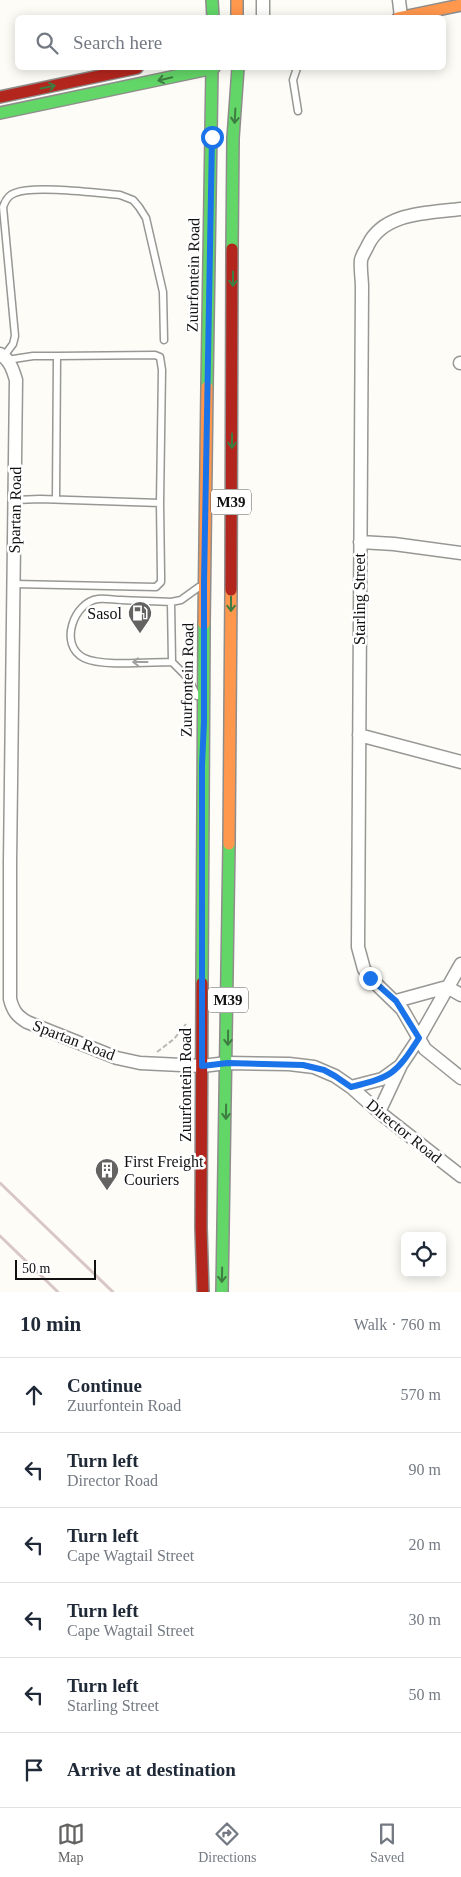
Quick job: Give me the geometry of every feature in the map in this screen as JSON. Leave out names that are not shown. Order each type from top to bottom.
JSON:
[{"type":"main road","points":[[212,0],[213,15]]},
{"type":"main road","points":[[237,0],[237,15]]},
{"type":"main road","points":[[411,15],[461,6]]},
{"type":"main road","points":[[0,97],[128,70]]},
{"type":"main road","points":[[0,113],[204,70]]},
{"type":"main road","name":"Zuurfontein Road","points":[[203,1292],[202,785],[213,70]]},
{"type":"main road","name":"M39","points":[[222,1292],[228,1063],[233,148],[238,70]]},
{"type":"street","points":[[263,0],[263,15]]},
{"type":"street","points":[[399,0],[400,15]]},
{"type":"street","name":"Starling Street","points":[[461,209],[407,216],[379,228],[371,238],[361,260],[358,947],[364,969],[370,978],[396,1001],[425,1049],[461,1078]]},
{"type":"street","name":"Spartan Road","points":[[4,357],[12,366],[16,380],[14,584],[5,862],[10,999],[17,1016],[27,1022],[117,1058],[140,1063],[202,1066]]},
{"type":"street","points":[[360,542],[394,544],[461,553]]},
{"type":"street","points":[[359,735],[461,762]]},
{"type":"street","points":[[379,1112],[402,1065],[461,964]]},
{"type":"street","points":[[396,1001],[447,987],[461,995]]},
{"type":"street","name":"Director Road","points":[[202,1066],[228,1063],[289,1064],[314,1067],[335,1076],[351,1087],[379,1112],[461,1176]]},
{"type":"street","points":[[351,1087],[376,1082],[402,1065]]},
{"type":"lane","points":[[296,70],[293,80],[298,111]]},
{"type":"lane","points":[[4,357],[14,344],[15,336],[3,207],[6,199],[14,193],[32,189],[120,194],[127,196],[139,207],[146,218],[163,292],[164,340]]},
{"type":"lane","points":[[4,357],[155,355],[160,357],[162,370],[161,575],[159,586],[14,584]]},
{"type":"lane","points":[[56,499],[57,356]]},
{"type":"lane","points":[[15,500],[56,499],[160,503]]},
{"type":"lane","points":[[172,662],[97,662],[84,658],[77,653],[72,645],[71,629],[78,612],[96,599],[172,602],[181,600],[204,583]]},
{"type":"lane","points":[[172,602],[172,662],[188,678],[195,690],[204,722]]},
{"type":"path","points":[[140,1063],[174,1039],[186,1023]]},
{"type":"railway","points":[[0,1183],[113,1292]]},
{"type":"railway","points":[[0,1236],[58,1292]]},
{"type":"traffic: fast","points":[[212,0],[213,15]]},
{"type":"traffic: fast","points":[[0,113],[204,70]]},
{"type":"traffic: fast","points":[[207,387],[212,70]]},
{"type":"traffic: fast","points":[[232,249],[233,138],[238,70]]},
{"type":"traffic: fast","points":[[202,983],[204,624]]},
{"type":"traffic: fast","points":[[222,1292],[229,844]]},
{"type":"traffic: slow","points":[[237,0],[237,15]]},
{"type":"traffic: slow","points":[[413,15],[461,5]]},
{"type":"traffic: slow","points":[[204,624],[207,387]]},
{"type":"traffic: slow","points":[[229,844],[231,590]]},
{"type":"traffic: jam","points":[[0,97],[128,70]]},
{"type":"traffic: jam","points":[[231,590],[232,249]]},
{"type":"traffic: jam","points":[[202,983],[201,1228],[203,1292]]},
{"type":"place","name":"Sasol","points":[[140,634]]},
{"type":"place","name":"First Freight Couriers","points":[[107,1191]]},
{"type":"route","points":[[212,137],[202,765],[202,1066],[228,1063],[303,1065],[324,1070],[351,1087],[376,1082],[386,1077],[402,1065],[419,1038],[409,1019],[396,1001],[370,978]]}]
